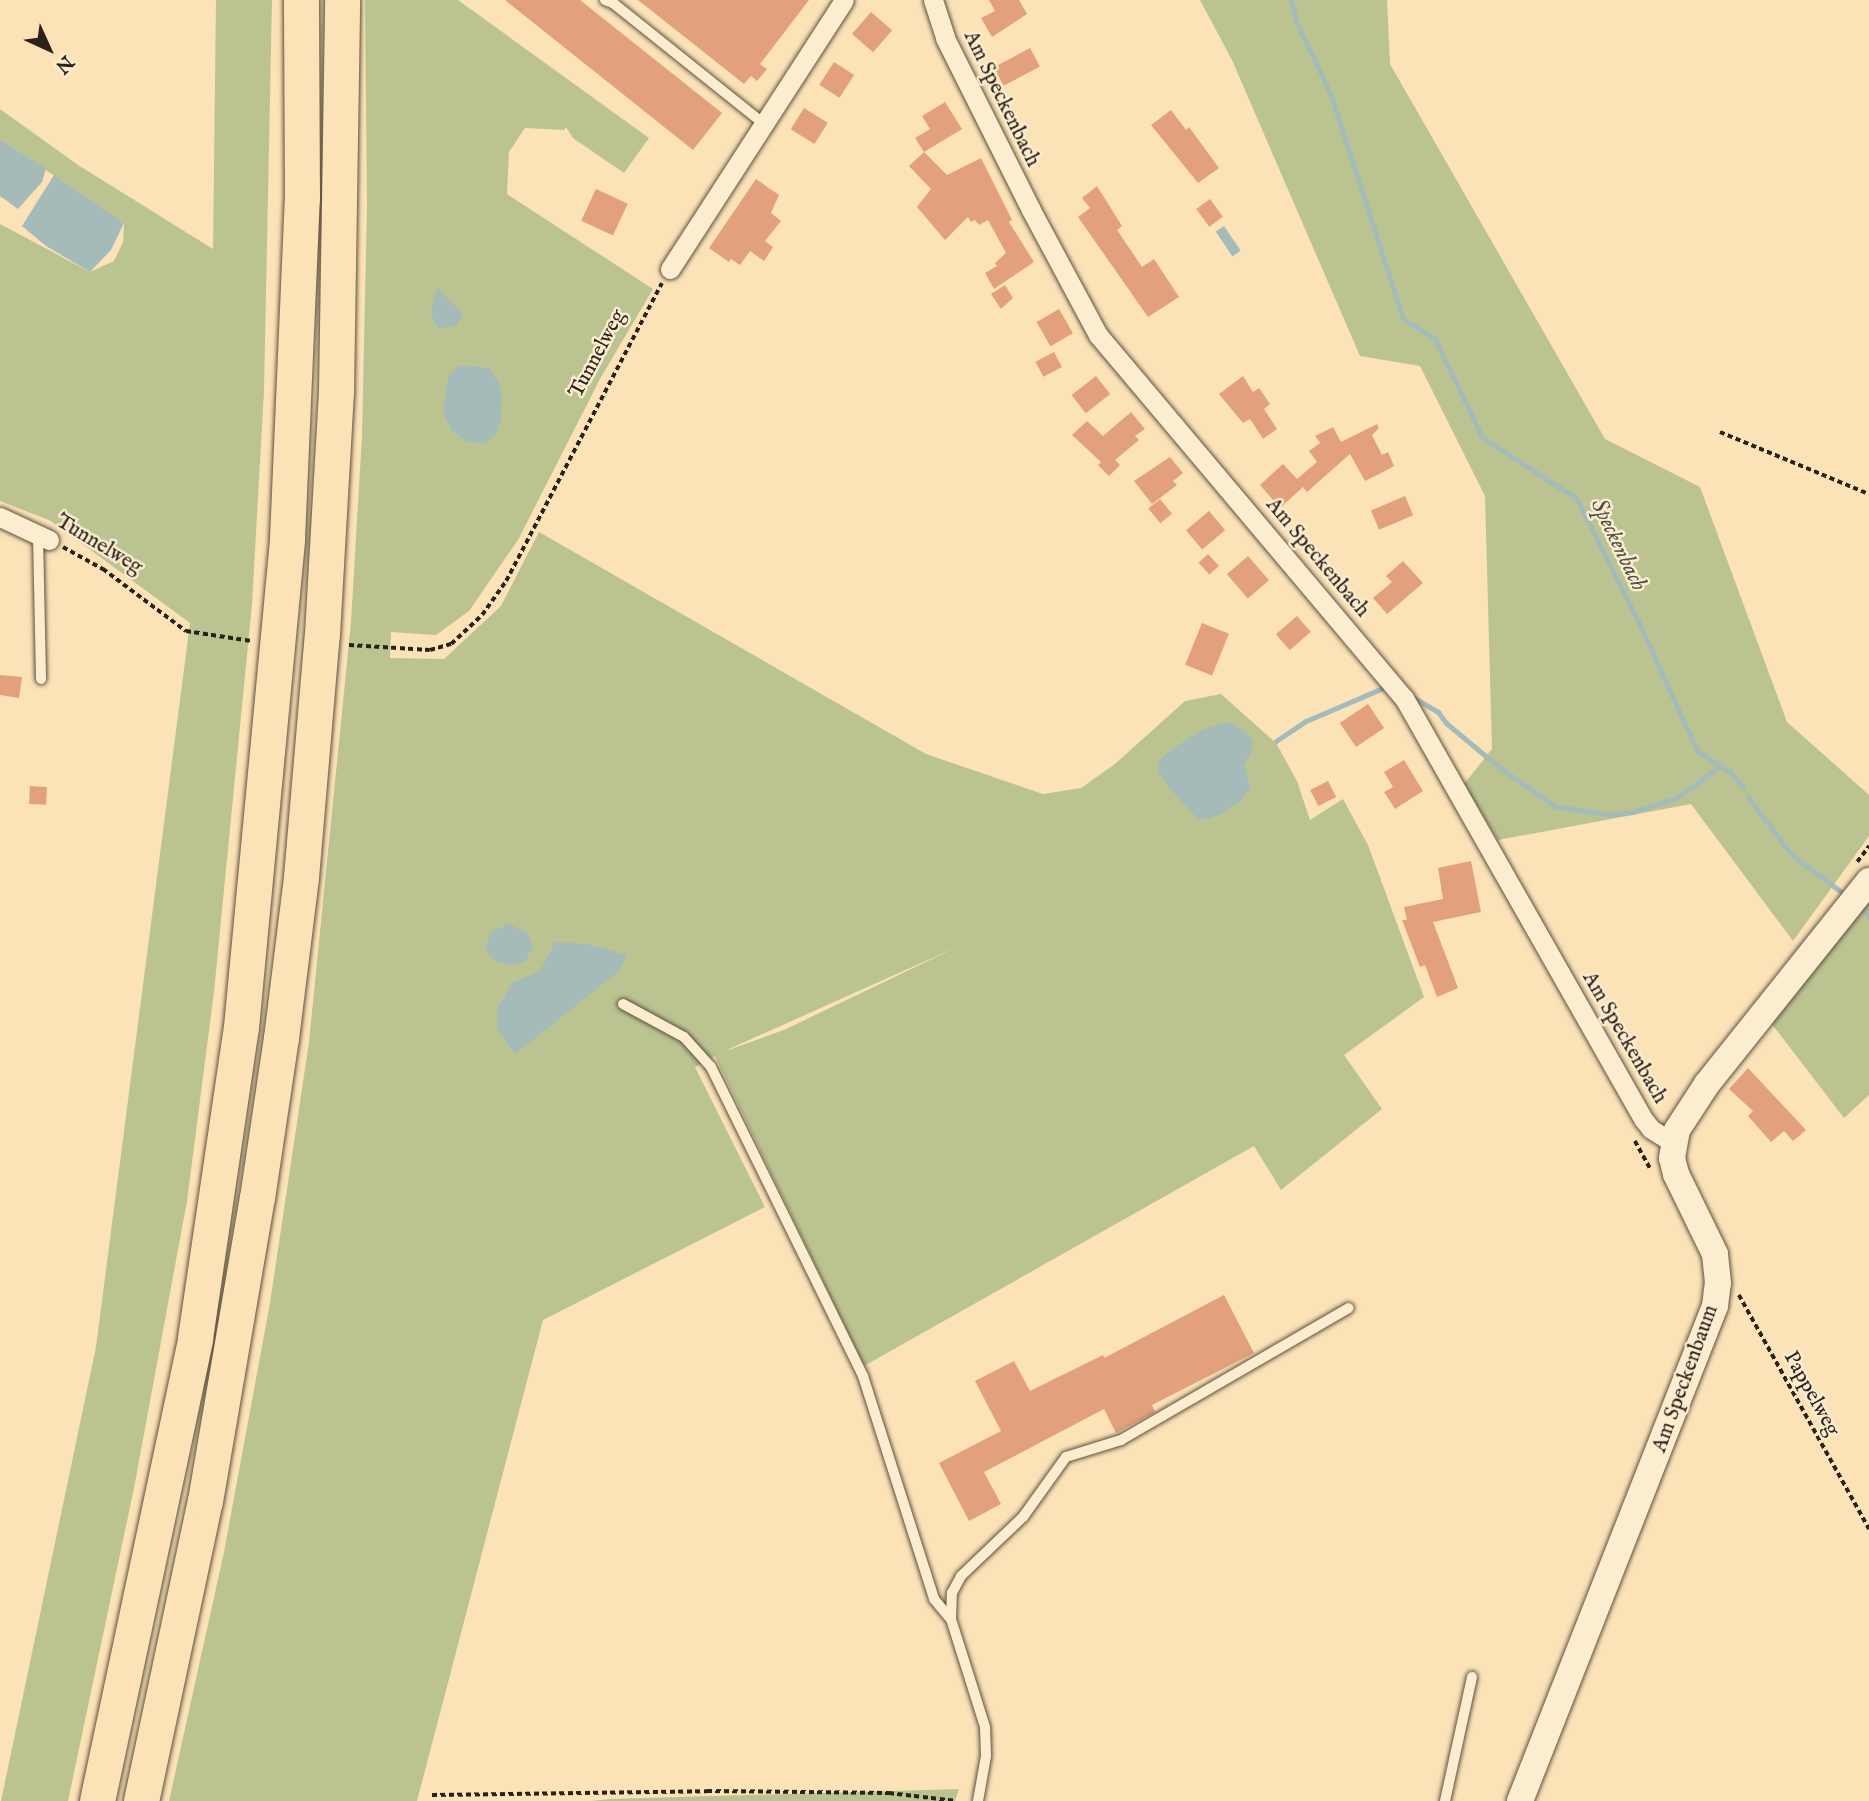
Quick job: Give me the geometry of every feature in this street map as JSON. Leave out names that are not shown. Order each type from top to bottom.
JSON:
[{"type":"highway","points":[[97,1801],[195,1338],[241,1027],[287,538],[302,211],[301,0]]},
{"type":"highway","points":[[141,1801],[205,1501],[257,1198],[281,1038],[300,877],[322,634],[336,392],[341,204],[342,0]]},
{"type":"main road","points":[[1673,1143],[1686,1113],[1707,1084],[1869,881]]},
{"type":"main road","name":"Am Speckenbaum","points":[[1520,1801],[1709,1327],[1718,1283],[1708,1236],[1676,1174],[1672,1158],[1673,1143]]},
{"type":"street","points":[[670,269],[845,0]]},
{"type":"street","name":"Am Speckenbach","points":[[933,0],[951,50],[1031,210],[1098,335],[1404,698],[1644,1119],[1651,1129],[1673,1143]]},
{"type":"street","name":"Tunnelweg","points":[[0,517],[43,537]]},
{"type":"lane","points":[[604,0],[613,3],[764,124]]},
{"type":"lane","points":[[41,679],[43,537]]},
{"type":"lane","points":[[623,1004],[684,1037],[711,1067],[863,1376],[934,1599],[951,1619]]},
{"type":"lane","points":[[978,1801],[986,1756],[985,1727],[951,1619],[952,1593],[961,1576],[1023,1517],[1066,1457],[1121,1440],[1349,1308]]},
{"type":"lane","points":[[1445,1801],[1472,1677]]},
{"type":"path","name":"Tunnelweg","points":[[349,645],[430,650],[451,644],[482,615],[506,581],[670,269]]},
{"type":"path","points":[[1720,432],[1869,494]]},
{"type":"path","name":"Tunnelweg","points":[[43,537],[103,569],[187,631],[251,641]]},
{"type":"path","points":[[1639,1147],[1651,1169]]},
{"type":"path","name":"Pappelweg","points":[[1718,1283],[1732,1287],[1740,1296],[1869,1529]]},
{"type":"path","points":[[432,1796],[707,1791],[889,1793],[957,1801]]},
{"type":"green space","points":[[216,0],[272,0],[264,391],[252,604],[214,992],[187,1201],[134,1488],[68,1801],[1,1801],[96,1347],[190,623],[51,521],[0,501],[0,224],[90,272],[114,261],[123,242],[124,223],[0,139],[0,109],[78,165],[213,249]]},
{"type":"green space","points":[[365,0],[458,0],[649,138],[624,173],[573,138],[566,127],[564,130],[525,128],[509,152],[507,194],[653,289],[600,379],[518,540],[469,611],[436,635],[391,632],[390,658],[444,659],[501,606],[539,532],[926,754],[1043,794],[1081,788],[1115,764],[1185,701],[1221,694],[1276,743],[1297,781],[1310,820],[1343,799],[1368,845],[1424,997],[1344,1055],[1382,1109],[1281,1190],[1254,1146],[864,1366],[715,1056],[695,1067],[765,1207],[543,1320],[417,1801],[169,1801],[224,1552],[270,1303],[309,1042],[351,622],[362,436],[367,206]],"holes":[[[957,947],[784,1030],[728,1050]]]},
{"type":"green space","points":[[1200,0],[1387,0],[1390,64],[1605,439],[1700,487],[1787,722],[1869,795],[1869,836],[1793,941],[1691,804],[1498,840],[1464,784],[1492,749],[1485,496],[1420,366],[1360,356],[1232,60]]},
{"type":"green space","points":[[1869,894],[1869,1095],[1844,1118],[1768,1019]]},
{"type":"green space","points":[[959,1789],[955,1801],[591,1801],[610,1799]]},
{"type":"water","points":[[0,139],[46,169],[42,182],[18,209],[0,196]]},
{"type":"water","points":[[54,175],[124,223],[111,250],[90,272],[46,246],[22,226]]},
{"type":"water","points":[[1224,226],[1241,251],[1232,256],[1216,232]]},
{"type":"water","points":[[437,288],[463,314],[457,326],[439,328],[434,324],[431,309]]},
{"type":"water","points":[[459,365],[489,368],[499,382],[502,396],[501,420],[496,434],[484,444],[467,442],[452,431],[443,414],[448,377]]},
{"type":"water","points":[[1228,722],[1245,731],[1252,740],[1253,749],[1244,766],[1251,788],[1239,802],[1220,814],[1208,819],[1197,818],[1169,788],[1159,773],[1158,762],[1201,730]]},
{"type":"water","points":[[508,924],[527,932],[533,946],[525,962],[510,965],[494,961],[485,948],[491,932]]},
{"type":"water","points":[[555,942],[586,944],[627,955],[620,970],[515,1054],[498,1031],[497,1009],[512,983],[540,971]]},
{"type":"building","points":[[505,0],[580,0],[722,113],[693,150]]},
{"type":"building","points":[[638,0],[809,0],[760,64],[767,69],[757,81],[751,76],[744,84]]},
{"type":"building","points":[[989,0],[1019,0],[1027,14],[992,37],[981,18],[995,11]]},
{"type":"building","points":[[871,12],[892,30],[873,52],[852,34]]},
{"type":"building","points":[[1030,48],[1040,67],[1004,86],[994,67]]},
{"type":"building","points":[[834,62],[854,75],[839,98],[819,85]]},
{"type":"building","points":[[945,102],[962,129],[924,152],[915,138],[930,129],[922,116]]},
{"type":"building","points":[[804,108],[828,123],[814,144],[791,129]]},
{"type":"building","points":[[1171,110],[1186,130],[1189,127],[1219,168],[1198,183],[1151,125]]},
{"type":"building","points":[[924,152],[947,175],[981,158],[1012,220],[1009,222],[1034,262],[994,289],[985,273],[997,266],[995,263],[1006,253],[988,220],[979,225],[975,220],[971,222],[968,217],[945,240],[917,207],[931,189],[909,166]]},
{"type":"building","points":[[756,179],[779,195],[771,213],[781,221],[765,241],[773,247],[764,261],[750,251],[740,265],[731,259],[729,262],[709,248]]},
{"type":"building","points":[[1097,186],[1122,226],[1117,230],[1142,267],[1154,259],[1179,297],[1148,317],[1078,217],[1090,208],[1082,198]]},
{"type":"building","points":[[596,189],[628,204],[613,236],[581,221]]},
{"type":"building","points":[[1210,199],[1223,217],[1209,227],[1196,209]]},
{"type":"building","points":[[1005,285],[1013,298],[1001,309],[991,294]]},
{"type":"building","points":[[1059,309],[1073,333],[1050,346],[1036,322]]},
{"type":"building","points":[[1054,352],[1062,367],[1043,377],[1035,362]]},
{"type":"building","points":[[1096,376],[1110,394],[1086,413],[1072,395]]},
{"type":"building","points":[[1243,376],[1253,392],[1259,388],[1270,404],[1264,409],[1277,429],[1263,439],[1250,419],[1243,423],[1219,394]]},
{"type":"building","points":[[1131,412],[1145,429],[1135,436],[1139,440],[1115,460],[1120,465],[1109,476],[1098,465],[1101,462],[1072,435],[1087,421],[1103,436]]},
{"type":"building","points":[[1377,424],[1379,428],[1372,435],[1382,455],[1388,452],[1394,466],[1389,469],[1365,481],[1350,454],[1307,492],[1303,487],[1280,508],[1260,485],[1283,464],[1297,479],[1317,462],[1309,451],[1320,443],[1315,436],[1333,427],[1341,442]]},
{"type":"building","points":[[1170,457],[1183,473],[1173,481],[1177,485],[1152,504],[1134,481]]},
{"type":"building","points":[[1405,496],[1413,515],[1379,530],[1371,510]]},
{"type":"building","points":[[1160,499],[1172,514],[1160,523],[1148,508]]},
{"type":"building","points":[[1209,511],[1225,530],[1202,549],[1186,530]]},
{"type":"building","points":[[1208,554],[1219,566],[1209,575],[1198,563]]},
{"type":"building","points":[[1248,556],[1269,580],[1248,599],[1227,574]]},
{"type":"building","points":[[1403,561],[1423,583],[1387,614],[1373,598],[1392,582],[1386,576]]},
{"type":"building","points":[[1297,616],[1311,632],[1290,650],[1276,634]]},
{"type":"building","points":[[1202,623],[1229,634],[1212,676],[1185,665]]},
{"type":"building","points":[[0,675],[22,677],[19,698],[0,695]]},
{"type":"building","points":[[1368,704],[1384,728],[1356,747],[1340,723]]},
{"type":"building","points":[[1404,760],[1423,791],[1395,809],[1384,792],[1393,787],[1384,772]]},
{"type":"building","points":[[1328,781],[1336,797],[1318,806],[1310,790]]},
{"type":"building","points":[[30,786],[47,787],[46,805],[29,804]]},
{"type":"building","points":[[1471,861],[1481,912],[1433,922],[1458,988],[1437,997],[1425,965],[1420,967],[1402,920],[1407,920],[1404,907],[1443,899],[1438,868]]},
{"type":"building","points":[[1748,1068],[1806,1130],[1793,1141],[1784,1131],[1771,1142],[1748,1116],[1753,1111],[1729,1089]]},
{"type":"building","points":[[1224,1295],[1254,1353],[1152,1405],[1155,1412],[1116,1433],[1104,1409],[984,1472],[1001,1504],[969,1521],[939,1463],[1001,1431],[975,1381],[1014,1361],[1030,1391],[1103,1355],[1104,1358]]},
{"type":"waterway","name":"Speckenbach","points":[[1291,0],[1296,21],[1331,95],[1403,319],[1435,339],[1482,437],[1577,499],[1642,629],[1697,751],[1730,772],[1743,787]]},
{"type":"waterway","points":[[1276,741],[1306,721],[1383,688]]},
{"type":"waterway","points":[[1414,698],[1438,712],[1446,723],[1500,768],[1555,806],[1611,815],[1632,812],[1676,798],[1719,767]]},
{"type":"waterway","name":"Speckenbach","points":[[1748,797],[1792,855],[1844,894]]},
{"type":"waterway","name":"Speckenbach","points":[[1863,908],[1869,917]]}]
